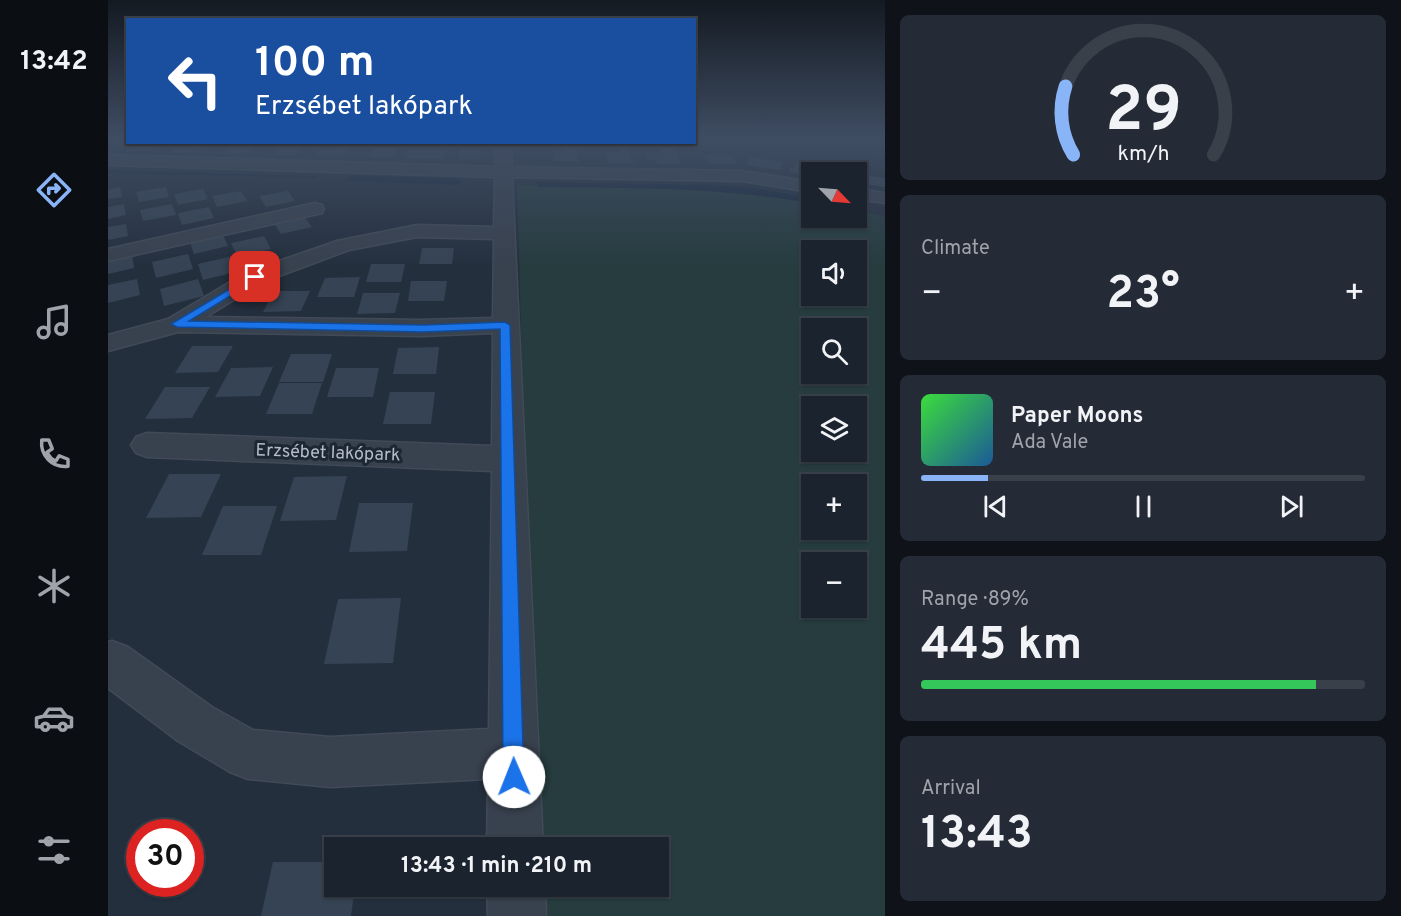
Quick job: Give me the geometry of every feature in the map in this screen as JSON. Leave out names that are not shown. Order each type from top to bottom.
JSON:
[{"type":"street","points":[[108,255],[320,197],[330,182]]},
{"type":"street","points":[[502,182],[515,837]]},
{"type":"street","points":[[779,182],[801,185]]},
{"type":"street","points":[[867,196],[885,198]]},
{"type":"street","points":[[320,197],[326,234]]},
{"type":"street","points":[[108,343],[177,324],[326,234],[377,237],[417,231],[503,233]]},
{"type":"street","points":[[177,324],[423,328],[505,325]]},
{"type":"street","name":"Erzsébet lakópark","points":[[147,445],[508,459]]},
{"type":"street","points":[[112,663],[195,724],[248,754],[330,762],[513,753]]},
{"type":"street","points":[[516,897],[517,916]]},
{"type":"green space","points":[[517,185],[665,188],[775,197],[801,201],[801,228],[867,228],[867,213],[885,216],[885,916],[537,916],[536,897],[669,897],[669,837],[535,837]]},
{"type":"water","points":[[368,182],[459,182],[458,185]]},
{"type":"water","points":[[537,182],[706,185],[753,188],[801,196],[801,202],[709,191],[538,187]]},
{"type":"building","points":[[867,182],[885,182],[885,187],[867,185]]},
{"type":"building","points":[[120,187],[122,197],[108,199],[108,189]]},
{"type":"building","points":[[166,187],[169,197],[139,202],[136,192]]},
{"type":"building","points":[[203,189],[208,199],[178,205],[174,194]]},
{"type":"building","points":[[241,191],[247,201],[217,207],[212,196]]},
{"type":"building","points":[[288,191],[295,201],[266,207],[259,196]]},
{"type":"building","points":[[124,204],[126,215],[108,219],[108,207]]},
{"type":"building","points":[[172,204],[176,215],[143,221],[140,210]]},
{"type":"building","points":[[209,207],[214,218],[182,225],[178,213]]},
{"type":"building","points":[[303,215],[312,227],[281,234],[273,222]]},
{"type":"building","points":[[126,224],[128,236],[108,240],[108,227]]},
{"type":"building","points":[[222,233],[228,246],[194,254],[189,240]]},
{"type":"building","points":[[264,236],[271,249],[238,257],[231,243]]},
{"type":"building","points":[[422,248],[454,248],[452,264],[419,264]]},
{"type":"building","points":[[132,254],[134,268],[108,274],[108,259]]},
{"type":"building","points":[[188,254],[193,269],[156,278],[152,262]]},
{"type":"building","points":[[233,256],[240,271],[203,280],[198,264]]},
{"type":"building","points":[[371,264],[405,264],[401,282],[366,282]]},
{"type":"building","points":[[360,277],[354,297],[317,297],[325,278]]},
{"type":"building","points":[[137,279],[140,295],[108,303],[108,285]]},
{"type":"building","points":[[198,279],[204,296],[164,306],[160,289]]},
{"type":"building","points":[[411,281],[447,281],[444,301],[408,301]]},
{"type":"building","points":[[274,291],[310,291],[301,311],[263,312]]},
{"type":"building","points":[[363,293],[400,293],[395,313],[357,314]]},
{"type":"building","points":[[192,346],[233,346],[218,372],[175,373]]},
{"type":"building","points":[[439,347],[436,374],[393,374],[398,348]]},
{"type":"building","points":[[291,354],[332,354],[323,382],[279,382]]},
{"type":"building","points":[[273,367],[260,396],[215,397],[231,368]]},
{"type":"building","points":[[336,368],[379,368],[373,397],[327,397]]},
{"type":"building","points":[[279,383],[322,383],[312,414],[266,414]]},
{"type":"building","points":[[165,387],[210,387],[192,418],[145,419]]},
{"type":"building","points":[[390,392],[435,392],[431,424],[383,424]]},
{"type":"building","points":[[169,474],[221,474],[201,517],[146,518]]},
{"type":"building","points":[[347,476],[336,520],[280,521],[294,477]]},
{"type":"building","points":[[359,503],[413,503],[407,551],[349,552]]},
{"type":"building","points":[[223,506],[277,506],[261,555],[202,555]]},
{"type":"building","points":[[401,598],[393,663],[324,664],[338,599]]},
{"type":"building","points":[[273,862],[324,862],[324,897],[354,897],[351,916],[261,916]]},
{"type":"route","points":[[255,277],[177,324],[423,328],[505,325],[514,777]]}]
